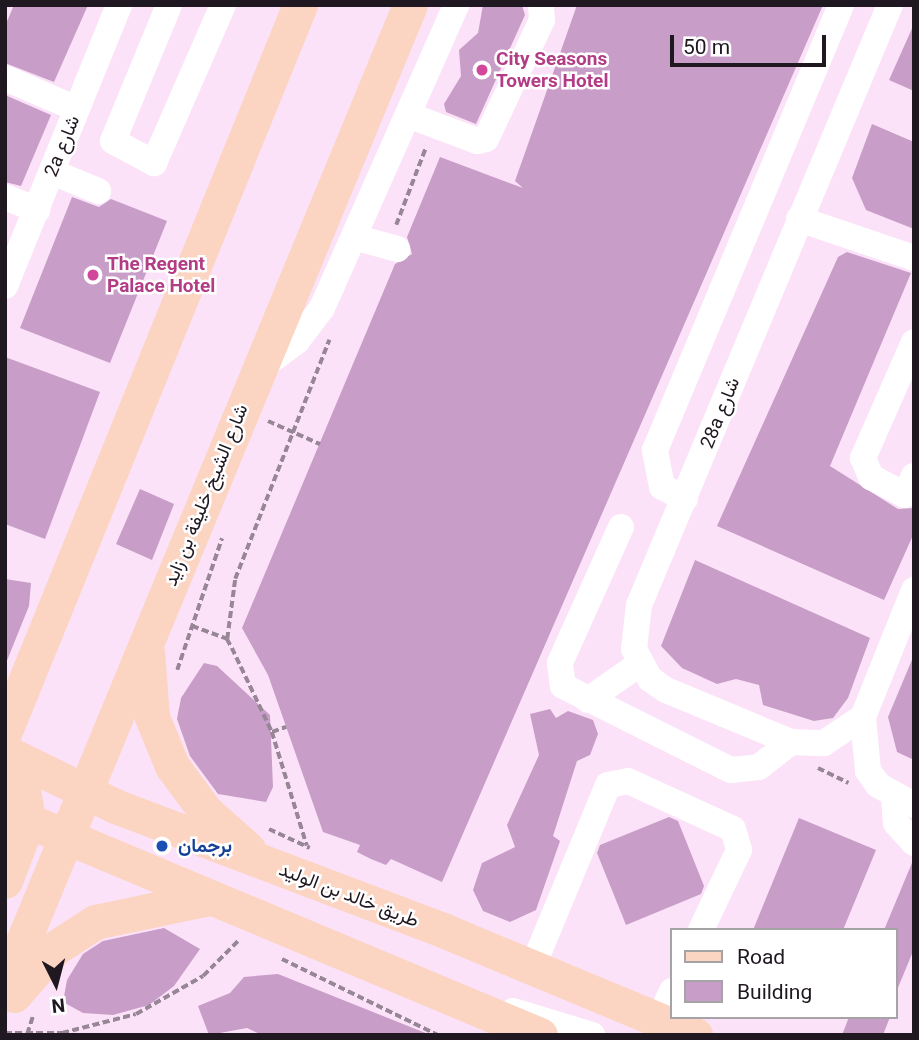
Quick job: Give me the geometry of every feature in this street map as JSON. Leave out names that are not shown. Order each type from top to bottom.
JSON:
[{"type":"main road","points":[[5,732],[300,5]]},
{"type":"main road","name":"شارع الشيخ خليفة بن زايد","points":[[5,985],[146,646],[254,373],[410,5]]},
{"type":"main road","points":[[5,666],[61,596]]},
{"type":"main road","points":[[146,646],[152,718],[172,766],[206,812],[263,863]]},
{"type":"main road","points":[[5,754],[22,783],[5,881]]},
{"type":"main road","name":"طريق خالد بن الوليد","points":[[5,754],[85,791],[263,863],[318,867],[533,966],[665,1005]]},
{"type":"main road","points":[[16,816],[540,1035]]},
{"type":"main road","points":[[20,1008],[55,948],[95,922],[209,898]]},
{"type":"main road","name":"طريق خالد بن الوليد","points":[[679,1019],[695,1035]]},
{"type":"street","name":"2a شارع","points":[[5,286],[118,5]]},
{"type":"street","points":[[169,5],[113,144],[158,162],[223,5]]},
{"type":"street","points":[[254,373],[314,319],[354,237],[456,5]]},
{"type":"street","points":[[408,115],[477,141],[490,135],[542,20],[541,5]]},
{"type":"street","points":[[685,499],[662,487],[654,450],[841,5]]},
{"type":"street","name":"28a شارع","points":[[639,664],[634,619],[890,5]]},
{"type":"street","points":[[5,78],[80,101],[126,110]]},
{"type":"street","points":[[52,172],[98,191]]},
{"type":"street","points":[[5,197],[37,210]]},
{"type":"street","points":[[803,210],[834,226],[914,258]]},
{"type":"street","points":[[354,237],[392,248]]},
{"type":"street","points":[[911,490],[871,477],[863,458],[914,342]]},
{"type":"street","points":[[621,527],[558,668],[563,686],[588,701],[731,770],[759,767],[799,743],[839,738],[863,717]]},
{"type":"street","points":[[914,590],[863,717],[862,755],[895,795],[897,824],[914,843]]},
{"type":"street","points":[[588,701],[639,664],[666,690],[799,743]]},
{"type":"street","points":[[533,966],[608,785],[628,781],[733,828],[739,850],[702,928]]},
{"type":"street","points":[[440,992],[592,1035]]},
{"type":"path","points":[[392,248],[434,125]]},
{"type":"path","points":[[318,867],[308,847],[272,732],[228,639],[235,579],[290,431],[331,335]]},
{"type":"path","points":[[259,432],[264,419],[320,444]]},
{"type":"path","points":[[176,675],[227,524]]},
{"type":"path","points":[[192,626],[228,639]]},
{"type":"path","points":[[272,732],[286,727]]},
{"type":"path","points":[[799,743],[813,765],[868,792],[895,795]]},
{"type":"path","points":[[258,824],[308,847],[318,867]]},
{"type":"path","points":[[231,935],[252,945]]},
{"type":"path","points":[[5,1033],[87,1029],[136,1014],[203,976],[240,939]]},
{"type":"path","points":[[277,957],[438,1035]]},
{"type":"path","points":[[20,1008],[27,1034]]},
{"type":"building","points":[[14,5],[88,5],[54,82],[5,63],[5,26]]},
{"type":"building","name":"City Seasons Towers Hotel","points":[[483,5],[522,5],[525,15],[476,124],[446,112],[444,104],[461,76],[459,50],[478,33]]},
{"type":"building","points":[[577,5],[823,5],[442,882],[391,859],[386,865],[371,859],[357,852],[360,845],[323,832],[268,675],[242,628],[395,264],[412,254],[407,237],[440,157],[523,188],[515,181]]},
{"type":"building","points":[[914,24],[914,91],[889,80]]},
{"type":"building","points":[[5,95],[51,115],[21,186],[5,182]]},
{"type":"building","points":[[872,124],[914,142],[914,229],[866,210],[852,178]]},
{"type":"building","name":"The Regent Palace Hotel","points":[[72,197],[99,207],[111,199],[167,221],[110,363],[20,328]]},
{"type":"building","points":[[847,252],[911,273],[830,466],[898,509],[914,508],[914,533],[884,600],[717,526],[838,257]]},
{"type":"building","points":[[5,357],[100,392],[45,539],[5,524]]},
{"type":"building","points":[[140,489],[174,504],[152,560],[116,544]]},
{"type":"building","points":[[695,560],[870,638],[848,698],[833,718],[814,721],[763,705],[759,685],[736,679],[717,684],[682,668],[661,646]]},
{"type":"building","points":[[5,579],[31,583],[29,606],[6,663]]},
{"type":"building","points":[[914,655],[914,760],[897,752],[888,717]]},
{"type":"building","points":[[204,663],[217,666],[270,715],[273,787],[266,802],[218,794],[190,756],[177,719],[181,698]]},
{"type":"building","points":[[550,709],[556,718],[568,711],[593,720],[598,734],[590,755],[577,761],[553,836],[560,841],[536,910],[510,922],[483,911],[473,890],[482,863],[515,847],[507,825],[539,755],[530,714]]},
{"type":"building","points":[[669,817],[678,821],[704,886],[701,894],[626,925],[597,853],[600,845]]},
{"type":"building","points":[[799,818],[876,850],[844,928],[754,928]]},
{"type":"building","points":[[914,858],[914,949],[898,988],[898,928],[885,928]]},
{"type":"building","points":[[164,928],[200,949],[174,986],[149,1005],[113,1015],[83,1013],[63,1002],[67,980],[83,954],[103,941]]},
{"type":"building","points":[[278,974],[428,1034],[262,1035],[247,1028],[209,1035],[198,1006],[230,993],[244,977]]},
{"type":"building","points":[[848,1019],[889,1019],[883,1035],[842,1035]]},
{"type":"place","name":"City Seasons Towers Hotel","points":[[482,70]]},
{"type":"place","name":"The Regent Palace Hotel","points":[[93,275]]},
{"type":"place","name":"برجمان","points":[[162,846]]}]
